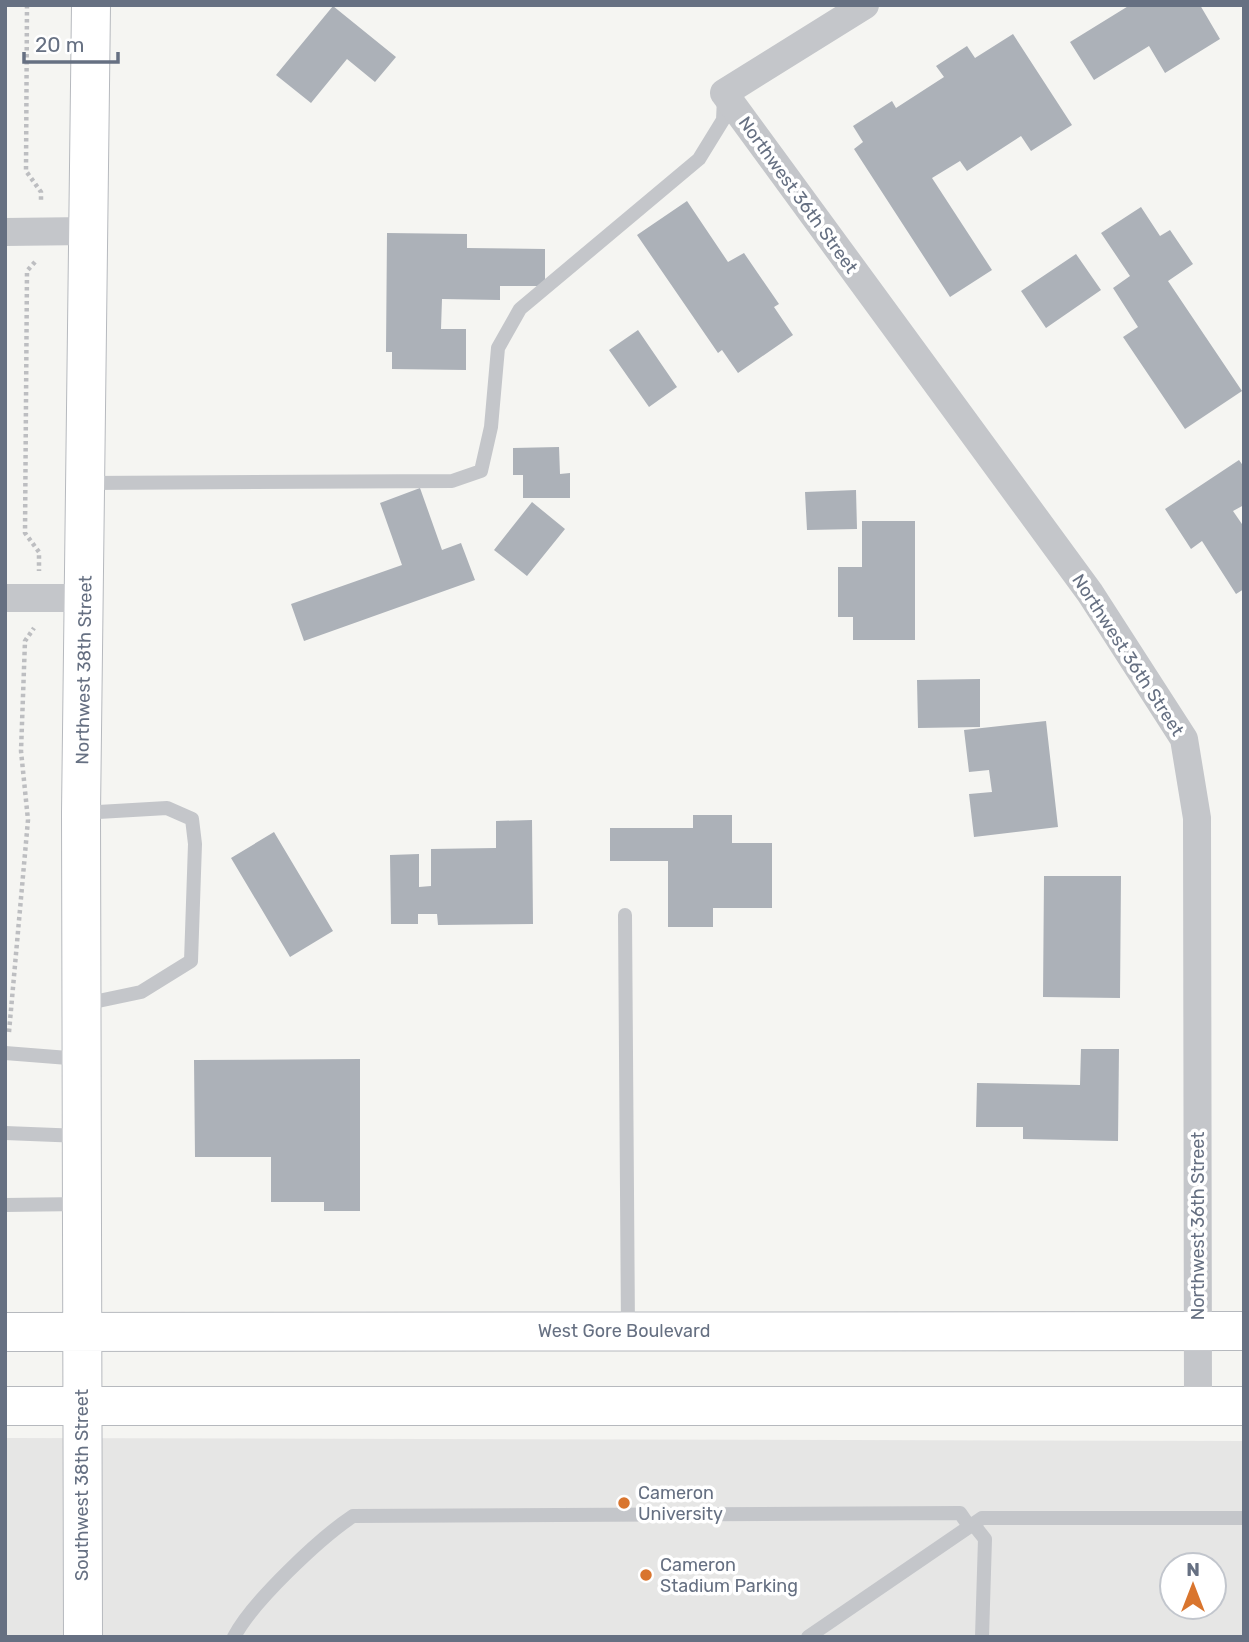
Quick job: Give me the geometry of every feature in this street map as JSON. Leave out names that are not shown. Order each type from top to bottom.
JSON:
[{"type":"main road","name":"Northwest 38th Street","points":[[81,1334],[84,1004],[82,813],[91,5]]},
{"type":"main road","name":"West Gore Boulevard","points":[[5,1332],[1244,1331]]},
{"type":"main road","name":"Southwest 38th Street","points":[[81,1334],[83,1637]]},
{"type":"main road","points":[[5,1406],[1244,1406]]},
{"type":"street","points":[[724,93],[865,5]]},
{"type":"street","name":"Northwest 36th Street","points":[[724,93],[1090,593],[1184,739],[1197,818],[1198,1406]]},
{"type":"street","points":[[5,232],[88,231]]},
{"type":"street","points":[[5,598],[86,598]]},
{"type":"lane","points":[[87,483],[452,481],[481,471],[491,427],[498,348],[520,309],[699,159],[723,120],[724,93]]},
{"type":"lane","points":[[82,813],[167,808],[192,820],[195,845],[191,961],[141,992],[84,1004]]},
{"type":"lane","points":[[625,915],[628,1330]]},
{"type":"lane","points":[[5,1053],[83,1060]]},
{"type":"lane","points":[[5,1133],[83,1136]]},
{"type":"lane","points":[[5,1205],[82,1204]]},
{"type":"lane","points":[[234,1637],[263,1600],[335,1528],[353,1516],[960,1513],[985,1539],[982,1637]]},
{"type":"lane","points":[[808,1637],[971,1525],[996,1516],[1244,1518]]},
{"type":"path","points":[[5,1053],[27,820],[22,751],[25,641],[38,621],[39,552],[25,533],[27,271],[40,257],[41,192],[26,171],[27,5]]},
{"type":"shaded area","name":"Cameron University","points":[[5,1438],[1244,1441],[1244,1637],[5,1637]]},
{"type":"building","points":[[1130,5],[1200,5],[1220,39],[1165,73],[1149,46],[1094,80],[1070,42]]},
{"type":"building","points":[[333,6],[396,57],[375,82],[347,59],[311,103],[276,75]]},
{"type":"building","points":[[1013,34],[1072,125],[1031,151],[1021,136],[967,171],[960,161],[932,178],[992,270],[950,297],[854,149],[863,142],[853,126],[892,101],[896,108],[944,77],[936,66],[967,46],[975,58]]},
{"type":"building","points":[[687,201],[728,262],[744,253],[779,304],[774,307],[793,335],[738,373],[722,350],[718,353],[637,235]]},
{"type":"building","points":[[1141,207],[1160,236],[1170,230],[1193,264],[1168,281],[1242,391],[1185,429],[1123,337],[1138,327],[1113,288],[1130,276],[1101,233]]},
{"type":"building","points":[[387,233],[467,234],[467,248],[545,249],[545,286],[500,286],[500,300],[442,299],[441,329],[466,329],[466,370],[392,369],[392,352],[386,352]]},
{"type":"building","points":[[1076,254],[1101,290],[1046,328],[1021,291]]},
{"type":"building","points":[[638,330],[677,387],[649,407],[609,350]]},
{"type":"building","points":[[559,447],[560,474],[570,473],[570,498],[523,498],[523,475],[513,475],[513,448]]},
{"type":"building","points":[[1239,460],[1244,467],[1244,505],[1233,511],[1244,527],[1244,589],[1236,594],[1202,541],[1191,549],[1165,509]]},
{"type":"building","points":[[420,488],[442,550],[461,543],[475,580],[304,641],[291,604],[402,565],[380,503]]},
{"type":"building","points":[[856,490],[857,529],[807,530],[805,492]]},
{"type":"building","points":[[532,502],[565,529],[527,576],[494,550]]},
{"type":"building","points":[[862,521],[915,521],[915,640],[853,640],[853,617],[838,617],[838,567],[862,567]]},
{"type":"building","points":[[980,679],[980,727],[918,728],[917,680]]},
{"type":"building","points":[[1046,721],[1058,827],[974,837],[969,794],[992,792],[989,770],[969,772],[964,730]]},
{"type":"building","points":[[693,815],[732,815],[732,843],[772,843],[772,908],[713,908],[713,927],[668,927],[668,861],[610,861],[610,828],[693,828]]},
{"type":"building","points":[[532,820],[533,924],[438,925],[437,914],[418,914],[418,924],[391,924],[390,855],[419,854],[419,887],[431,886],[431,849],[496,848],[496,821]]},
{"type":"building","points":[[274,832],[333,931],[290,957],[231,858]]},
{"type":"building","points":[[1044,876],[1121,876],[1120,998],[1043,997]]},
{"type":"building","points":[[1081,1049],[1119,1049],[1118,1141],[1023,1139],[1023,1127],[976,1127],[977,1083],[1080,1085]]},
{"type":"building","points":[[360,1059],[360,1211],[324,1211],[324,1202],[271,1202],[271,1157],[195,1157],[194,1060]]},
{"type":"place","name":"Cameron University","points":[[624,1503]]},
{"type":"place","name":"Cameron Stadium Parking","points":[[646,1575]]}]
